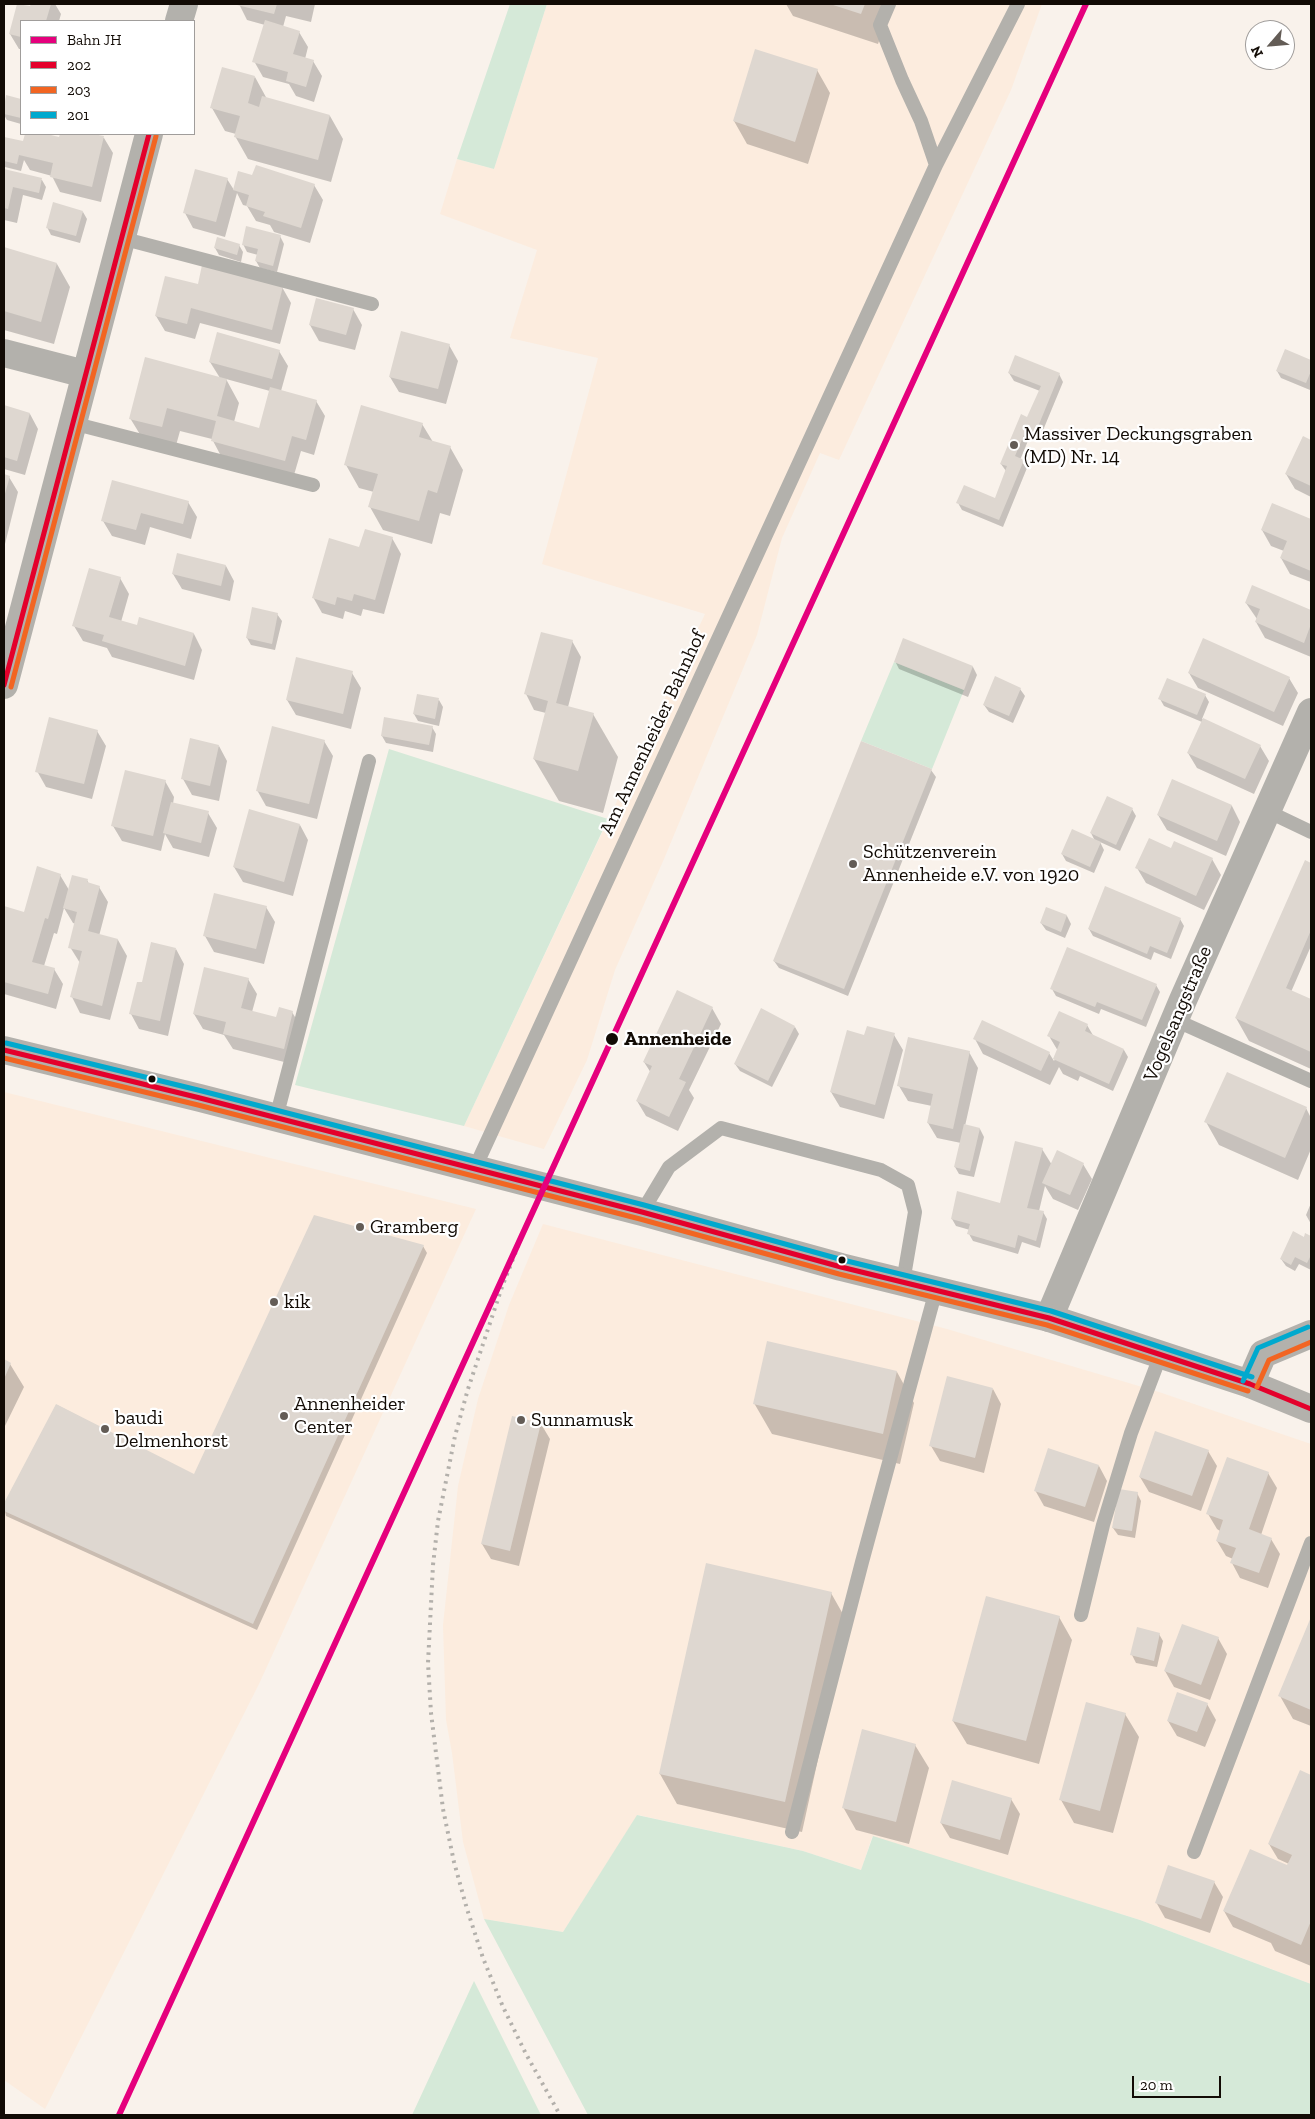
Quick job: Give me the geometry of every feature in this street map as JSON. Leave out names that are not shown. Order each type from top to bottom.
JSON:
[{"type":"street","points":[[179,20],[184,4]]},
{"type":"street","points":[[4,685],[149,135]]},
{"type":"street","points":[[4,354],[85,374]]},
{"type":"street","name":"Vogelsangstraße","points":[[1049,1318],[1175,1020],[1311,712]]},
{"type":"street","points":[[4,1050],[276,1118],[642,1212],[903,1282],[1049,1318],[1250,1384],[1311,1409]]},
{"type":"street","points":[[1250,1384],[1263,1354],[1311,1334]]},
{"type":"lane","points":[[889,4],[880,25],[921,121],[936,165]]},
{"type":"lane","name":"Am Annenheider Bahnhof","points":[[474,1170],[936,165],[1018,4]]},
{"type":"lane","points":[[121,238],[372,304]]},
{"type":"lane","points":[[72,424],[313,485]]},
{"type":"lane","points":[[276,1118],[368,761]]},
{"type":"lane","points":[[1267,811],[1311,832]]},
{"type":"lane","points":[[1175,1020],[1311,1081]]},
{"type":"lane","points":[[642,1212],[668,1167],[721,1128],[844,1160],[881,1170],[908,1185],[915,1212],[903,1282]]},
{"type":"lane","points":[[792,1832],[936,1290]]},
{"type":"lane","points":[[1081,1615],[1106,1516],[1131,1433],[1161,1354]]},
{"type":"lane","points":[[1194,1852],[1311,1543]]},
{"type":"shaded area","points":[[547,4],[1042,4],[1011,90],[839,460],[820,453],[782,538],[757,635],[664,859],[615,970],[587,1060],[544,1149],[464,1126],[705,614],[542,564],[598,358],[510,338],[537,250],[440,214],[457,159],[494,169]]},
{"type":"shaded area","points":[[4,1092],[476,1209],[259,1684],[45,2109],[4,2080]]},
{"type":"shaded area","points":[[543,1224],[947,1329],[1159,1392],[1311,1444],[1311,1984],[1140,1920],[872,1837],[861,1870],[803,1851],[638,1815],[563,1932],[484,1919],[463,1842],[446,1720],[443,1625],[458,1486],[478,1399],[509,1305]]},
{"type":"green space","points":[[510,4],[547,4],[494,169],[457,159]]},
{"type":"green space","points":[[894,662],[964,690],[932,769],[861,741]]},
{"type":"green space","points":[[389,749],[608,819],[464,1126],[295,1085]]},
{"type":"green space","points":[[637,1815],[803,1851],[861,1870],[873,1836],[1140,1920],[1311,1984],[1311,2115],[588,2115],[484,1919],[563,1932]]},
{"type":"green space","points":[[474,1981],[541,2115],[412,2115]]},
{"type":"building","points":[[17,4],[30,6],[31,4],[51,4],[46,20],[20,20],[20,37],[9,34]]},
{"type":"building","points":[[238,4],[277,4],[274,14]]},
{"type":"building","points":[[830,4],[865,4],[861,14]]},
{"type":"building","points":[[265,20],[300,31],[293,54],[314,60],[306,87],[286,81],[288,72],[252,62]]},
{"type":"building","points":[[755,49],[818,69],[795,142],[733,121]]},
{"type":"building","points":[[222,67],[255,76],[248,103],[259,107],[262,96],[330,115],[318,160],[234,137],[240,116],[210,108]]},
{"type":"building","points":[[6,95],[20,99],[20,118],[4,114]]},
{"type":"building","points":[[25,135],[51,135],[59,137],[60,135],[104,136],[92,187],[50,177],[53,163],[19,155],[17,164],[4,161],[4,137],[23,141]]},
{"type":"building","points":[[256,165],[315,184],[301,228],[263,216],[265,212],[246,206],[249,195],[233,190],[238,171],[252,175]]},
{"type":"building","points":[[4,169],[42,178],[39,193],[13,187],[8,209],[4,208]]},
{"type":"building","points":[[195,169],[228,178],[216,222],[183,213]]},
{"type":"building","points":[[53,202],[83,211],[76,236],[46,228]]},
{"type":"building","points":[[246,226],[281,235],[273,266],[255,261],[258,249],[242,245]]},
{"type":"building","points":[[217,237],[240,244],[237,255],[214,248]]},
{"type":"building","points":[[4,247],[57,263],[41,322],[4,311]]},
{"type":"building","points":[[202,265],[283,286],[272,330],[191,308],[187,324],[155,316],[165,276],[198,284]]},
{"type":"building","points":[[316,298],[354,308],[346,335],[309,325]]},
{"type":"building","points":[[401,331],[450,344],[438,389],[389,377]]},
{"type":"building","points":[[217,332],[280,350],[272,379],[209,362]]},
{"type":"building","points":[[1285,349],[1311,360],[1311,371],[1306,383],[1276,371]]},
{"type":"building","name":"Massiver Deckungsgraben (MD) Nr. 14","points":[[1015,355],[1060,373],[1035,434],[1026,430],[1015,456],[1024,460],[999,520],[956,503],[964,485],[995,498],[1007,466],[1000,464],[1021,414],[1027,417],[1041,386],[1008,373]]},
{"type":"building","points":[[145,357],[227,379],[217,416],[259,428],[270,387],[317,400],[306,440],[292,436],[285,461],[211,441],[216,421],[167,408],[162,427],[129,419]]},
{"type":"building","points":[[4,405],[30,413],[17,461],[4,457]]},
{"type":"building","points":[[361,405],[423,423],[419,437],[451,446],[437,493],[428,490],[419,521],[368,507],[378,474],[344,465]]},
{"type":"building","points":[[1303,436],[1311,440],[1311,486],[1285,474]]},
{"type":"building","points":[[4,474],[10,476],[4,497]]},
{"type":"building","points":[[112,480],[189,501],[183,524],[141,513],[136,530],[101,521]]},
{"type":"building","points":[[1272,503],[1311,519],[1311,571],[1280,558],[1287,541],[1261,530]]},
{"type":"building","points":[[365,529],[393,537],[375,600],[354,594],[352,601],[337,597],[335,605],[312,598],[329,538],[359,547]]},
{"type":"building","points":[[177,553],[226,565],[221,586],[172,574]]},
{"type":"building","points":[[89,568],[121,577],[109,617],[137,625],[139,617],[194,633],[185,666],[102,641],[104,635],[72,626]]},
{"type":"building","points":[[1252,585],[1311,610],[1311,624],[1304,643],[1255,622],[1260,609],[1245,603]]},
{"type":"building","points":[[252,607],[278,613],[272,644],[246,638]]},
{"type":"building","points":[[541,632],[573,640],[556,703],[594,713],[578,771],[533,759],[548,701],[524,694]]},
{"type":"building","points":[[903,638],[973,666],[964,690],[894,662]]},
{"type":"building","points":[[1203,638],[1290,677],[1274,712],[1188,673]]},
{"type":"building","points":[[296,657],[353,671],[343,714],[286,700]]},
{"type":"building","points":[[995,676],[1021,688],[1009,716],[983,705]]},
{"type":"building","points":[[1167,678],[1206,694],[1197,715],[1158,699]]},
{"type":"building","points":[[417,694],[439,698],[435,719],[413,714]]},
{"type":"building","points":[[49,717],[98,730],[84,784],[35,772]]},
{"type":"building","points":[[384,717],[433,726],[429,745],[381,736]]},
{"type":"building","points":[[1203,718],[1261,745],[1245,779],[1187,753]]},
{"type":"building","points":[[272,726],[325,740],[309,804],[256,791]]},
{"type":"building","points":[[190,738],[219,745],[210,786],[181,779]]},
{"type":"building","name":"Schützenverein Annenheide e.V. von 1920","points":[[861,741],[932,769],[844,989],[773,961]]},
{"type":"building","points":[[125,770],[166,780],[153,836],[111,826]]},
{"type":"building","points":[[1172,779],[1232,805],[1217,841],[1157,815]]},
{"type":"building","points":[[1107,796],[1133,808],[1116,845],[1090,833]]},
{"type":"building","points":[[171,802],[209,811],[201,843],[163,833]]},
{"type":"building","points":[[249,809],[300,824],[284,882],[233,867]]},
{"type":"building","points":[[1072,829],[1101,842],[1090,867],[1061,854]]},
{"type":"building","points":[[1149,838],[1171,848],[1174,841],[1213,858],[1196,896],[1135,868]]},
{"type":"building","points":[[1305,860],[1311,863],[1311,930],[1286,988],[1311,999],[1311,1052],[1235,1018]]},
{"type":"building","points":[[37,866],[61,874],[48,919],[45,918],[32,962],[55,968],[48,994],[4,982],[4,906],[24,912]]},
{"type":"building","points":[[72,875],[88,879],[87,882],[100,886],[88,931],[118,939],[102,1006],[70,997],[82,951],[68,948],[77,912],[63,908]]},
{"type":"building","points":[[1105,886],[1181,918],[1167,953],[1150,946],[1147,954],[1088,929]]},
{"type":"building","points":[[214,893],[267,906],[256,949],[203,936]]},
{"type":"building","points":[[1046,907],[1067,915],[1061,932],[1040,923]]},
{"type":"building","points":[[151,942],[176,948],[160,1021],[129,1014],[137,982],[142,982]]},
{"type":"building","points":[[1067,947],[1157,984],[1142,1020],[1097,1002],[1095,1007],[1050,989]]},
{"type":"building","points":[[204,967],[249,978],[241,1008],[276,1017],[279,1007],[293,1011],[284,1049],[223,1034],[226,1022],[193,1014]]},
{"type":"building","points":[[677,990],[713,1007],[679,1079],[686,1082],[669,1117],[636,1101],[652,1066],[643,1062]]},
{"type":"building","points":[[761,1008],[795,1026],[768,1081],[734,1064]]},
{"type":"building","points":[[1059,1011],[1088,1024],[1085,1031],[1124,1049],[1109,1084],[1053,1059],[1060,1042],[1047,1036]]},
{"type":"building","points":[[982,1020],[1050,1052],[1041,1071],[973,1039]]},
{"type":"building","points":[[867,1026],[895,1033],[875,1105],[830,1092],[847,1030],[864,1035]]},
{"type":"building","points":[[908,1037],[970,1051],[953,1129],[927,1123],[933,1094],[897,1086]]},
{"type":"building","points":[[1227,1072],[1307,1107],[1285,1158],[1204,1122]]},
{"type":"building","points":[[964,1124],[980,1128],[970,1171],[954,1167]]},
{"type":"building","points":[[1015,1141],[1043,1148],[1027,1208],[1044,1211],[1036,1241],[1018,1235],[1015,1248],[967,1234],[970,1224],[951,1219],[957,1191],[1000,1203]]},
{"type":"building","points":[[1057,1150],[1084,1163],[1070,1195],[1042,1183]]},
{"type":"building","name":"Annenheider Center","points":[[314,1215],[424,1245],[253,1624],[4,1511],[4,1503],[56,1404],[194,1474]]},
{"type":"building","points":[[1293,1231],[1304,1237],[1305,1233],[1311,1236],[1311,1255],[1307,1263],[1295,1257],[1291,1265],[1280,1259]]},
{"type":"building","points":[[767,1341],[897,1371],[883,1434],[753,1404]]},
{"type":"building","points":[[4,1359],[11,1363],[4,1379]]},
{"type":"building","points":[[947,1376],[993,1388],[975,1458],[929,1446]]},
{"type":"building","points":[[512,1416],[541,1423],[510,1551],[481,1544]]},
{"type":"building","points":[[1155,1431],[1209,1450],[1192,1496],[1139,1477]]},
{"type":"building","points":[[1048,1448],[1099,1465],[1085,1507],[1034,1491]]},
{"type":"building","points":[[1227,1457],[1269,1472],[1249,1529],[1272,1538],[1259,1573],[1230,1563],[1236,1548],[1216,1541],[1223,1520],[1206,1514]]},
{"type":"building","points":[[1119,1489],[1138,1492],[1132,1531],[1112,1528]]},
{"type":"building","points":[[706,1563],[832,1592],[785,1802],[659,1774]]},
{"type":"building","points":[[986,1596],[1060,1616],[1026,1741],[952,1721]]},
{"type":"building","points":[[1311,1617],[1311,1710],[1278,1696]]},
{"type":"building","points":[[1182,1624],[1219,1637],[1201,1685],[1164,1671]]},
{"type":"building","points":[[1137,1627],[1160,1633],[1154,1661],[1130,1655]]},
{"type":"building","points":[[1177,1692],[1208,1703],[1197,1732],[1167,1721]]},
{"type":"building","points":[[1086,1702],[1126,1713],[1100,1811],[1059,1800]]},
{"type":"building","points":[[862,1729],[916,1744],[896,1822],[842,1808]]},
{"type":"building","points":[[1300,1770],[1311,1775],[1311,1921],[1301,1945],[1223,1911],[1250,1849],[1287,1865],[1292,1855],[1268,1844]]},
{"type":"building","points":[[952,1780],[1012,1798],[1000,1840],[940,1823]]},
{"type":"building","points":[[1168,1865],[1215,1881],[1201,1919],[1155,1903]]},
{"type":"railway","points":[[524,1231],[502,1287],[468,1389],[455,1436],[438,1521],[433,1565],[428,1663],[431,1713],[443,1809],[454,1862],[467,1909],[483,1958],[503,2007],[526,2054],[560,2115]]},
{"type":"rail line","name":"JH","points":[[119,2115],[1086,4]]},
{"type":"transit line","name":"202","points":[[4,685],[149,135]]},
{"type":"transit line","name":"203","points":[[11,687],[156,136]]},
{"type":"transit line","name":"201","points":[[6,1043],[202,1091],[644,1205],[843,1260],[1051,1311],[1252,1377]]},
{"type":"transit line","name":"202","points":[[4,1050],[200,1098],[642,1212],[841,1267],[1049,1318],[1250,1384],[1311,1409]]},
{"type":"transit line","name":"203","points":[[4,1058],[198,1105],[640,1219],[839,1274],[1047,1325],[1248,1391]]},
{"type":"transit line","name":"201","points":[[1243,1381],[1258,1348],[1308,1327]]},
{"type":"transit line","name":"203","points":[[1257,1387],[1269,1360],[1311,1342]]},
{"type":"place","name":"Massiver Deckungsgraben (MD) Nr. 14","points":[[1014,445]]},
{"type":"place","name":"Schützenverein Annenheide e.V. von 1920","points":[[853,864]]},
{"type":"place","name":"Annenheide","points":[[612,1039]]},
{"type":"place","name":"Gramberg","points":[[360,1227]]},
{"type":"place","name":"kik","points":[[274,1302]]},
{"type":"place","name":"Annenheider Center","points":[[284,1416]]},
{"type":"place","name":"Sunnamusk","points":[[521,1420]]},
{"type":"place","name":"baudi Delmenhorst","points":[[105,1429]]}]
